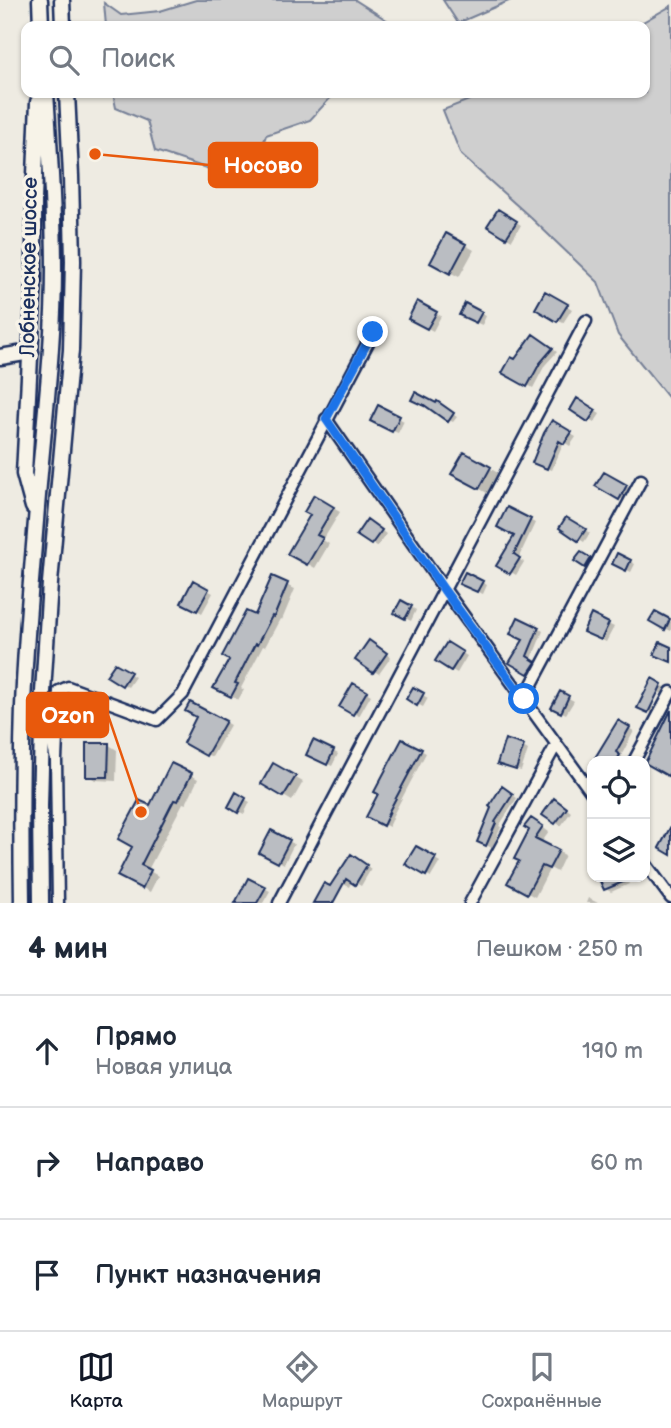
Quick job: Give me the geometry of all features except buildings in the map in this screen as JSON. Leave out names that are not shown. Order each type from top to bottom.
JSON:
[{"type":"main road","points":[[40,0],[41,21]]},
{"type":"main road","points":[[62,0],[63,21]]},
{"type":"main road","points":[[36,519],[24,474],[34,280],[34,199],[39,98]]},
{"type":"main road","name":"Лобненское шоссе","points":[[22,903],[23,705],[51,346],[54,269],[46,98]]},
{"type":"main road","name":"Лобненское шоссе","points":[[41,903],[42,720],[50,583],[71,350],[73,249],[67,98]]},
{"type":"main road","points":[[0,357],[31,352]]},
{"type":"street","points":[[279,903],[586,321]]},
{"type":"street","points":[[58,903],[56,760],[59,691],[68,687],[157,720],[183,694],[373,332]]},
{"type":"street","points":[[326,419],[444,590],[587,786]]},
{"type":"street","points":[[524,699],[641,480]]},
{"type":"street","points":[[637,756],[671,692]]},
{"type":"street","points":[[42,720],[52,742],[56,760]]},
{"type":"street","points":[[470,903],[556,745]]},
{"type":"street","points":[[650,870],[671,898]]},
{"type":"shaded area","points":[[196,0],[355,0],[388,21],[106,21],[104,3],[121,15],[160,11]]},
{"type":"shaded area","points":[[443,0],[511,0],[463,21],[457,21]]},
{"type":"shaded area","points":[[671,6],[671,401],[618,335],[598,282],[461,155],[443,110],[474,98],[650,98],[650,21],[645,21]]},
{"type":"shaded area","points":[[114,98],[330,98],[310,120],[266,135],[256,167],[227,175],[155,151],[147,121],[116,108]]},
{"type":"place","name":"Носово","points":[[95,154]]},
{"type":"place","name":"Ozon","points":[[141,812]]},
{"type":"route","points":[[373,332],[326,419],[444,590],[524,699]]}]
